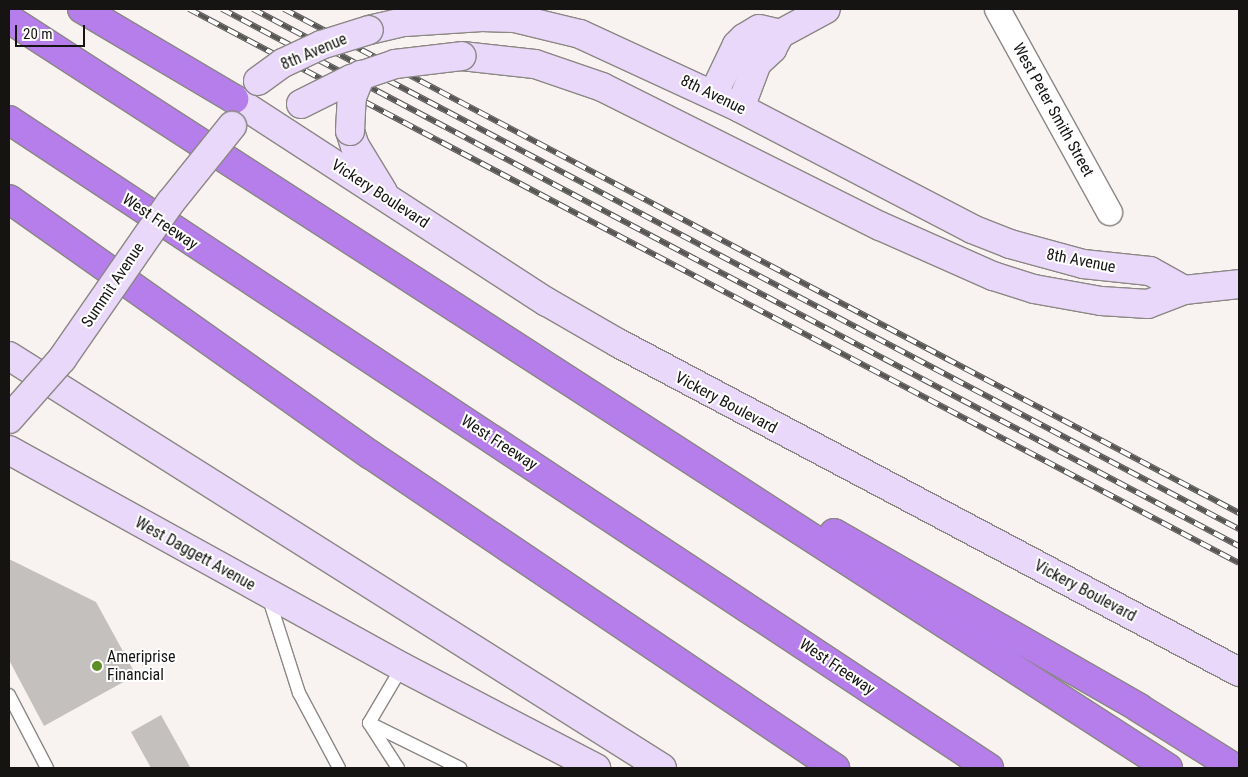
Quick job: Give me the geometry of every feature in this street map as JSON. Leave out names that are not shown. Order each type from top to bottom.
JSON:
[{"type":"highway","points":[[82,9],[234,99]]},
{"type":"highway","points":[[9,19],[1168,768]]},
{"type":"highway","name":"West Freeway","points":[[9,120],[989,768]]},
{"type":"highway","points":[[9,199],[371,455],[836,768]]},
{"type":"highway","points":[[528,356],[1138,708],[1235,768]]},
{"type":"main road","points":[[740,108],[757,63],[772,49],[780,34],[826,9]]},
{"type":"main road","name":"8th Avenue","points":[[234,99],[283,63],[321,45],[405,22],[482,17],[545,24],[618,49],[740,108],[972,230],[1010,244],[1083,264],[1150,271],[1184,290]]},
{"type":"main road","points":[[713,95],[738,45],[744,38],[759,28],[780,34]]},
{"type":"main road","name":"8th Avenue","points":[[271,122],[301,104],[362,75],[395,64],[462,56],[535,64],[602,87],[880,226],[993,276],[1067,296],[1139,304],[1148,304],[1184,290],[1239,284]]},
{"type":"main road","points":[[362,75],[352,97],[350,131],[355,146],[388,199]]},
{"type":"main road","name":"Vickery Boulevard","points":[[234,99],[547,302],[694,386],[1239,672]]},
{"type":"main road","points":[[234,99],[232,126],[271,122]]},
{"type":"main road","name":"Summit Avenue","points":[[9,419],[62,359],[170,203],[232,126]]},
{"type":"main road","points":[[9,356],[662,768]]},
{"type":"main road","name":"West Daggett Avenue","points":[[9,450],[268,594]]},
{"type":"main road","points":[[268,594],[402,667],[596,768]]},
{"type":"street","name":"West Peter Smith Street","points":[[997,9],[1109,212]]},
{"type":"lane","name":"West Daggett Avenue","points":[[268,594],[299,693],[339,768]]},
{"type":"lane","points":[[369,723],[402,667]]},
{"type":"lane","points":[[9,695],[47,768]]},
{"type":"lane","points":[[369,723],[398,768]]},
{"type":"lane","points":[[369,723],[460,768]]},
{"type":"building","points":[[9,559],[96,602],[136,675],[44,726],[9,660]]},
{"type":"building","points":[[161,715],[190,767],[151,768],[131,732]]},
{"type":"railway","points":[[189,9],[1239,563]]},
{"type":"railway","points":[[222,9],[1239,546]]},
{"type":"railway","points":[[253,9],[1239,529]]},
{"type":"railway","points":[[284,9],[1239,513]]},
{"type":"place","name":"Ameriprise Financial","points":[[97,666]]}]
